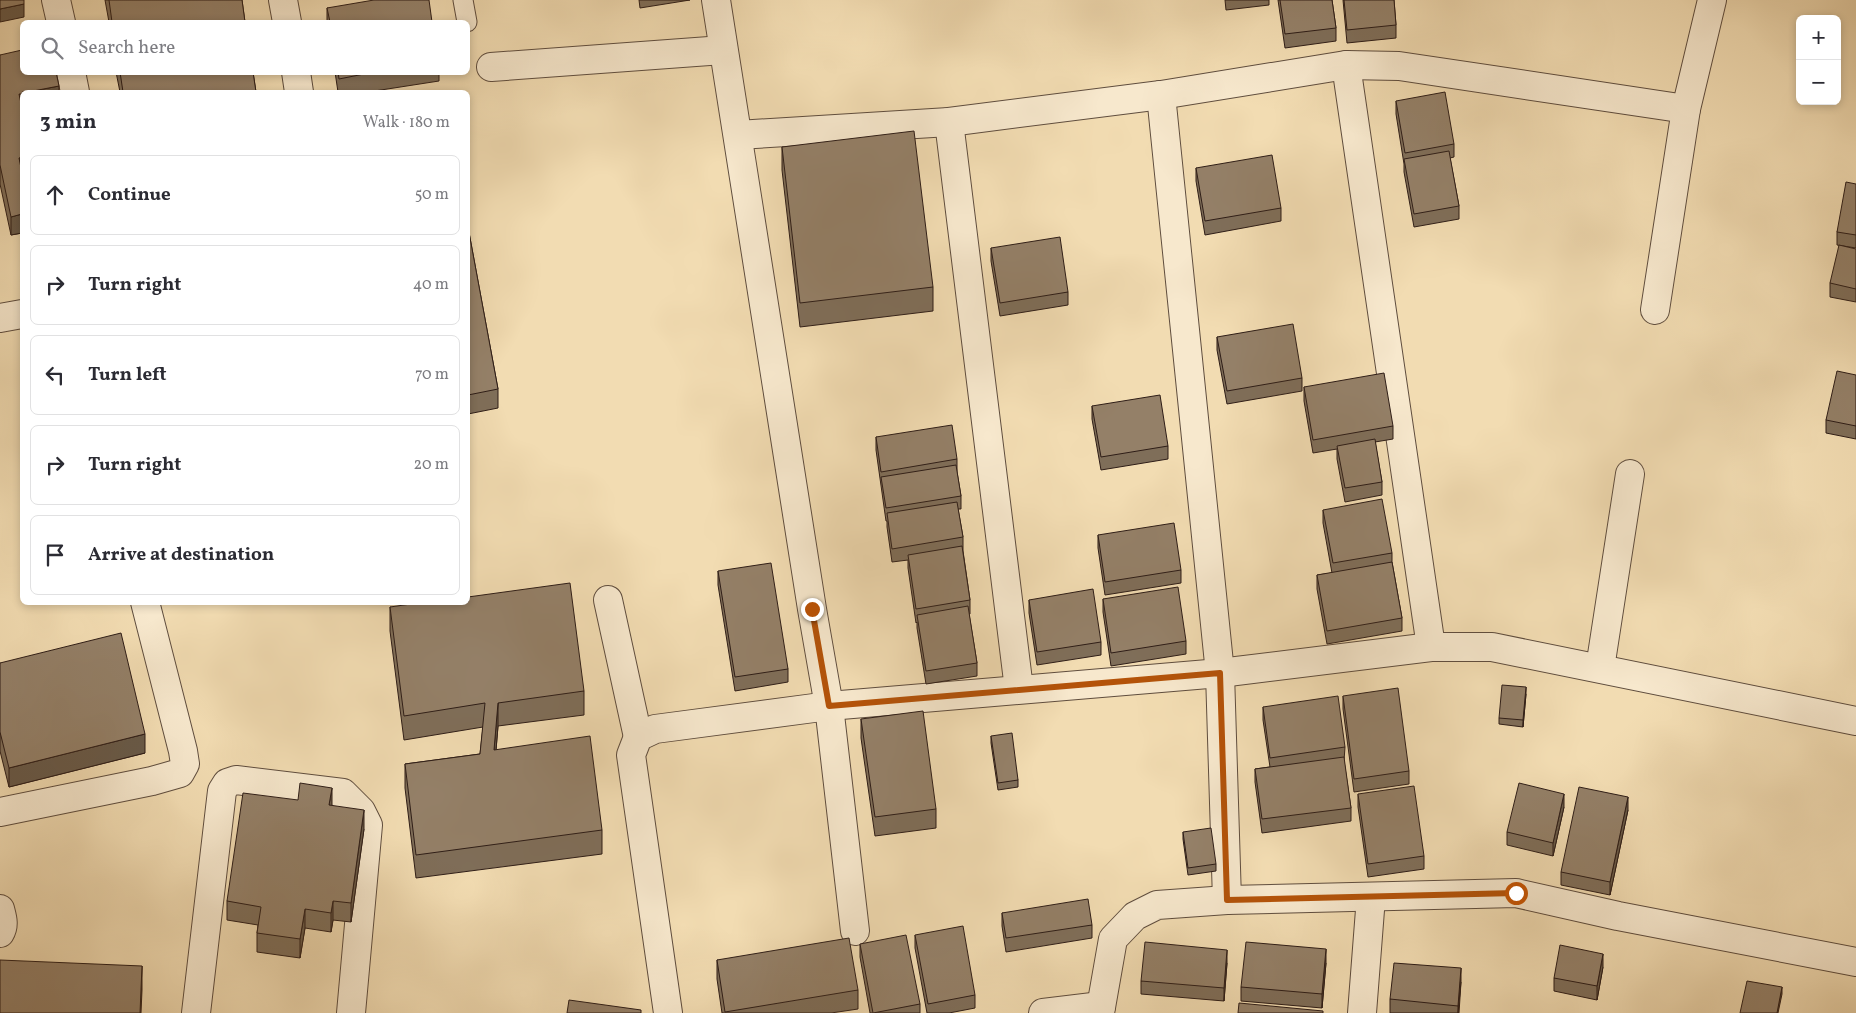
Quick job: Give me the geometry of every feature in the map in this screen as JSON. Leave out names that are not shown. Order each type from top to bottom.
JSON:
[{"type":"street","points":[[56,0],[61,20]]},
{"type":"street","points":[[283,0],[287,20]]},
{"type":"street","points":[[716,0],[829,706],[855,931]]},
{"type":"street","points":[[1655,310],[1686,109],[1712,0]]},
{"type":"street","points":[[491,67],[724,50]]},
{"type":"street","points":[[738,135],[949,122],[1161,95],[1346,65],[1399,66],[1686,109]]},
{"type":"street","points":[[1346,65],[1431,647]]},
{"type":"street","points":[[72,75],[75,90]]},
{"type":"street","points":[[297,75],[300,90]]},
{"type":"street","points":[[1161,95],[1220,673],[1227,900]]},
{"type":"street","points":[[949,122],[1019,689]]},
{"type":"street","points":[[0,318],[20,314]]},
{"type":"street","points":[[1600,668],[1630,474]]},
{"type":"street","points":[[608,600],[638,737],[631,755],[668,1013]]},
{"type":"street","points":[[0,812],[152,781],[180,773],[185,764],[183,752],[147,605]]},
{"type":"street","points":[[638,737],[655,729],[829,706],[1220,673],[1431,647],[1492,647],[1856,721]]},
{"type":"street","points":[[196,1013],[222,791],[227,783],[236,780],[343,793],[361,811],[368,825],[351,1013]]},
{"type":"street","points":[[1043,1013],[1100,1009],[1113,939],[1135,916],[1157,905],[1227,900],[1516,893],[1618,916],[1856,962]]},
{"type":"street","points":[[1362,1013],[1371,897]]},
{"type":"street","points":[[0,909],[3,922],[3,929],[0,933]]},
{"type":"lane","points":[[463,0],[466,20]]},
{"type":"building","points":[[0,0],[24,0],[24,4],[0,9]]},
{"type":"building","points":[[109,0],[242,0],[245,20],[112,20]]},
{"type":"building","points":[[374,0],[429,0],[432,20],[330,20],[327,8]]},
{"type":"building","points":[[1280,0],[1332,0],[1336,28],[1285,34]]},
{"type":"building","points":[[1344,0],[1394,0],[1396,25],[1347,30]]},
{"type":"building","points":[[20,50],[20,75],[57,75],[59,86],[38,90],[20,90],[20,215],[11,217],[0,165],[0,55]]},
{"type":"building","points":[[120,75],[253,75],[256,90],[123,90]]},
{"type":"building","points":[[338,75],[359,75],[339,79]]},
{"type":"building","points":[[1445,92],[1454,144],[1405,153],[1396,101]]},
{"type":"building","points":[[914,131],[933,287],[800,303],[782,147]]},
{"type":"building","points":[[1449,151],[1459,206],[1414,214],[1404,159]]},
{"type":"building","points":[[1272,155],[1281,208],[1205,221],[1196,168]]},
{"type":"building","points":[[1846,182],[1856,184],[1856,235],[1837,232]]},
{"type":"building","points":[[1060,237],[1068,292],[1000,303],[991,248]]},
{"type":"building","points":[[470,238],[498,389],[470,395]]},
{"type":"building","points":[[1839,245],[1856,249],[1856,289],[1830,283]]},
{"type":"building","points":[[1293,324],[1302,378],[1227,391],[1217,337]]},
{"type":"building","points":[[1837,371],[1856,375],[1856,426],[1826,420]]},
{"type":"building","points":[[1384,373],[1393,426],[1313,440],[1304,387]]},
{"type":"building","points":[[1160,395],[1168,446],[1101,457],[1092,406]]},
{"type":"building","points":[[952,425],[957,459],[881,472],[876,437]]},
{"type":"building","points":[[1375,439],[1382,482],[1345,488],[1337,446]]},
{"type":"building","points":[[956,465],[961,496],[886,508],[881,477]]},
{"type":"building","points":[[1382,499],[1392,553],[1333,563],[1323,510]]},
{"type":"building","points":[[957,502],[963,537],[892,549],[887,513]]},
{"type":"building","points":[[1174,523],[1181,570],[1105,582],[1098,535]]},
{"type":"building","points":[[962,546],[970,600],[916,609],[908,555]]},
{"type":"building","points":[[1392,562],[1402,618],[1327,631],[1317,575]]},
{"type":"building","points":[[771,563],[788,669],[735,677],[718,571]]},
{"type":"building","points":[[570,583],[584,691],[498,703],[494,750],[590,736],[602,830],[416,855],[405,764],[480,754],[485,703],[404,716],[390,607],[404,605],[470,605],[470,597]]},
{"type":"building","points":[[1178,587],[1186,641],[1111,653],[1103,599]]},
{"type":"building","points":[[1093,589],[1101,642],[1037,652],[1029,600]]},
{"type":"building","points":[[968,606],[977,663],[926,671],[917,615]]},
{"type":"building","points":[[121,633],[145,734],[9,768],[0,732],[0,663]]},
{"type":"building","points":[[1502,685],[1526,687],[1523,720],[1499,718]]},
{"type":"building","points":[[1398,688],[1409,771],[1354,779],[1343,696]]},
{"type":"building","points":[[1338,696],[1345,747],[1270,758],[1263,707]]},
{"type":"building","points":[[923,711],[936,809],[875,817],[861,719]]},
{"type":"building","points":[[1012,733],[1018,780],[998,783],[991,736]]},
{"type":"building","points":[[1344,757],[1351,808],[1262,819],[1255,769]]},
{"type":"building","points":[[300,783],[332,788],[329,805],[364,810],[351,903],[333,901],[331,913],[305,909],[300,939],[257,933],[261,907],[227,901],[243,793],[298,800]]},
{"type":"building","points":[[1519,783],[1564,794],[1553,843],[1507,832]]},
{"type":"building","points":[[1414,786],[1424,856],[1368,864],[1358,794]]},
{"type":"building","points":[[1579,787],[1628,797],[1610,882],[1561,872]]},
{"type":"building","points":[[1211,828],[1216,864],[1188,868],[1183,832]]},
{"type":"building","points":[[1088,899],[1092,925],[1006,938],[1002,913]]},
{"type":"building","points":[[963,926],[975,995],[928,1004],[915,935]]},
{"type":"building","points":[[906,935],[920,1004],[873,1013],[860,944]]},
{"type":"building","points":[[849,938],[858,990],[725,1012],[717,960]]},
{"type":"building","points":[[1145,942],[1227,950],[1224,988],[1141,981]]},
{"type":"building","points":[[1246,942],[1326,949],[1322,994],[1241,987]]},
{"type":"building","points":[[1560,945],[1603,954],[1597,986],[1554,978]]},
{"type":"building","points":[[0,960],[142,966],[140,1013],[0,1013]]},
{"type":"building","points":[[1394,963],[1461,968],[1458,1006],[1390,999]]},
{"type":"building","points":[[1747,981],[1782,987],[1777,1013],[1740,1013]]},
{"type":"building","points":[[569,1000],[641,1010],[641,1013],[567,1013]]},
{"type":"building","points":[[1239,1003],[1323,1011],[1323,1013],[1238,1013]]},
{"type":"route","points":[[812,609],[829,706],[1220,673],[1227,900],[1516,893]]}]
